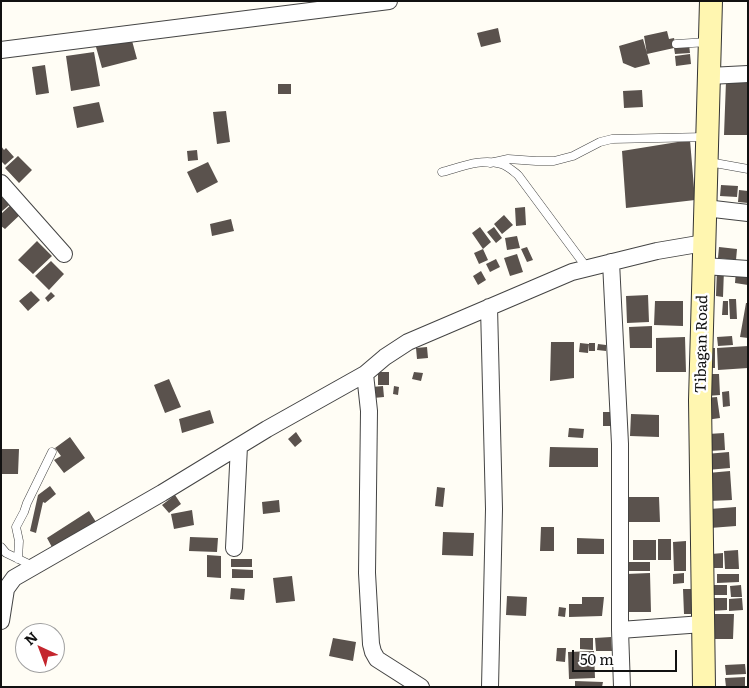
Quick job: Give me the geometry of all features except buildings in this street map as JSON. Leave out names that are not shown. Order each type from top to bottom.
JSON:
[{"type":"main road","name":"Tibagan Road","points":[[704,687],[700,400],[711,1]]},
{"type":"street","points":[[1,50],[390,1]]},
{"type":"street","points":[[709,76],[748,74]]},
{"type":"street","points":[[1,183],[64,254]]},
{"type":"street","points":[[705,208],[748,213]]},
{"type":"street","points":[[1,621],[6,589],[14,578],[366,374],[384,357],[408,342],[572,272],[657,251],[704,243]]},
{"type":"street","points":[[611,262],[620,444],[620,630],[622,687]]},
{"type":"street","points":[[704,266],[748,269]]},
{"type":"street","points":[[489,307],[494,509],[490,687]]},
{"type":"street","points":[[366,374],[369,411],[367,573],[371,644],[373,652],[378,659],[421,687]]},
{"type":"street","points":[[234,548],[239,446]]},
{"type":"street","points":[[620,630],[703,624]]},
{"type":"lane","points":[[676,44],[710,42]]},
{"type":"lane","points":[[490,163],[508,159],[554,161],[573,156],[600,142],[612,139],[707,137]]},
{"type":"lane","points":[[442,172],[480,162],[500,164],[510,169],[518,175],[587,268]]},
{"type":"lane","points":[[707,162],[748,169]]},
{"type":"lane","points":[[18,559],[19,541],[16,527],[52,452]]},
{"type":"lane","points":[[1,547],[6,553],[35,567]]}]
